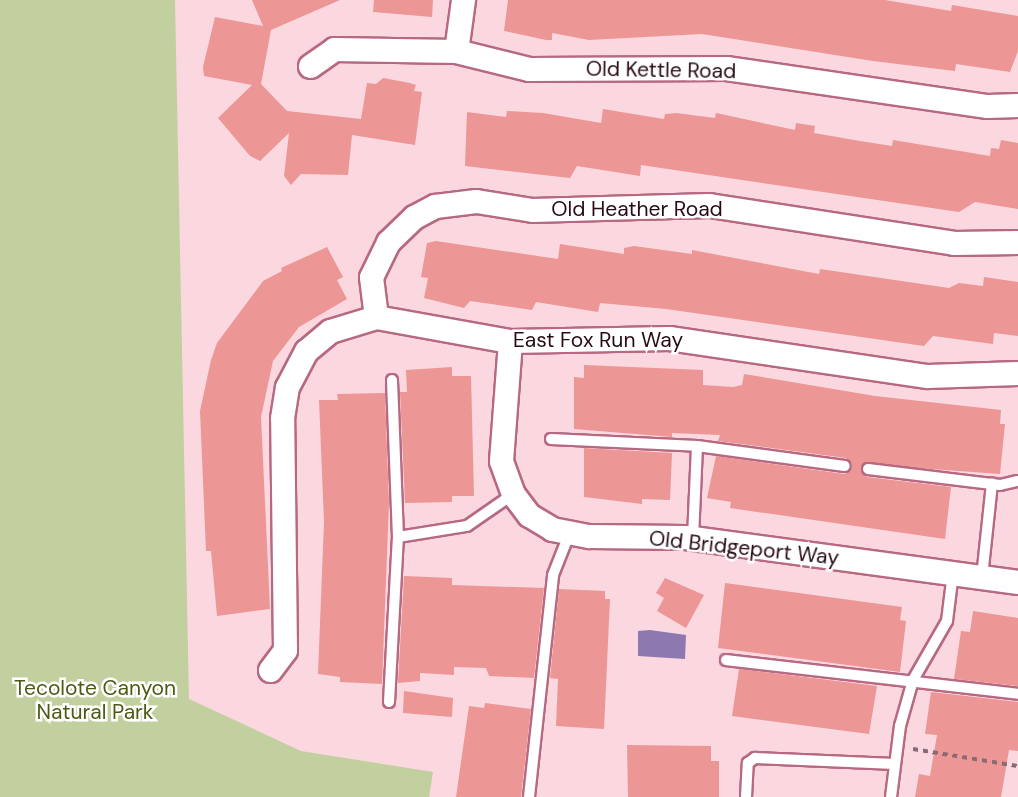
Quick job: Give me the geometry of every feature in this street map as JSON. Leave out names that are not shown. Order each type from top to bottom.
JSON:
[{"type":"street","points":[[456,51],[463,0]]},
{"type":"street","name":"Old Kettle Road","points":[[310,66],[334,49],[456,51],[529,69],[726,68],[987,106],[1018,105]]},
{"type":"street","name":"Old Heather Road","points":[[376,317],[371,277],[388,243],[414,216],[435,206],[476,201],[532,211],[709,205],[954,243],[1018,242]]},
{"type":"street","points":[[270,670],[285,650],[282,418],[287,387],[306,351],[322,338],[376,317]]},
{"type":"street","name":"East Fox Run Way","points":[[376,317],[510,341],[668,338],[927,376],[1018,373]]},
{"type":"street","name":"Old Bridgeport Way","points":[[510,341],[501,461],[513,494],[529,515],[552,529],[693,538],[1018,582]]},
{"type":"lane","points":[[389,702],[398,537],[393,380]]},
{"type":"lane","points":[[551,439],[697,446],[845,466]]},
{"type":"lane","points":[[693,538],[697,446]]},
{"type":"lane","points":[[868,470],[992,484],[1018,481]]},
{"type":"lane","points":[[982,577],[992,484]]},
{"type":"lane","points":[[398,537],[467,526],[513,494]]},
{"type":"lane","points":[[529,797],[553,575],[570,532]]},
{"type":"lane","points":[[891,797],[897,746],[913,680],[947,621],[953,573]]},
{"type":"lane","points":[[726,660],[1018,694]]},
{"type":"lane","points":[[746,797],[748,763],[755,758],[895,764]]},
{"type":"path","points":[[897,746],[1018,766]]},
{"type":"green space","name":"Tecolote Canyon Natural Park","points":[[0,0],[175,0],[189,699],[301,751],[433,772],[429,797],[0,797]]},
{"type":"shaded area","points":[[638,631],[686,635],[685,659],[638,656]]},
{"type":"building","points":[[252,0],[340,0],[271,30],[261,84],[287,111],[361,119],[367,83],[376,84],[383,78],[410,83],[416,85],[414,91],[422,92],[415,145],[352,135],[348,175],[301,174],[291,185],[284,176],[289,133],[260,161],[250,156],[218,118],[252,85],[204,76],[203,67],[215,17],[263,26]]},
{"type":"building","points":[[374,0],[433,0],[432,17],[373,12]]},
{"type":"building","points":[[508,0],[885,0],[951,11],[952,5],[1018,16],[1018,51],[1010,72],[956,64],[955,71],[702,34],[589,40],[552,33],[552,40],[546,40],[504,31]]},
{"type":"building","points":[[603,109],[664,119],[665,114],[676,113],[715,118],[716,113],[795,130],[796,123],[815,126],[814,133],[860,141],[892,146],[893,140],[990,156],[991,148],[999,149],[1001,140],[1018,143],[1018,209],[975,202],[959,212],[641,165],[640,176],[577,166],[570,178],[465,166],[467,112],[506,117],[507,111],[543,113],[601,123]]},
{"type":"building","points":[[436,241],[558,259],[560,244],[624,254],[624,248],[634,246],[692,254],[692,250],[819,274],[820,269],[949,288],[959,283],[983,286],[984,277],[1018,282],[1018,336],[994,333],[993,344],[933,336],[924,346],[666,309],[600,303],[598,312],[536,302],[532,310],[470,301],[464,308],[424,298],[428,278],[421,277],[427,243]]},
{"type":"building","points":[[327,247],[343,277],[337,280],[347,299],[299,327],[273,361],[261,417],[270,609],[217,616],[211,551],[206,551],[200,411],[211,360],[217,343],[263,281],[282,271],[281,268]]},
{"type":"building","points":[[584,365],[703,370],[703,385],[733,387],[742,385],[744,374],[875,396],[1001,410],[1000,424],[1005,424],[1000,474],[862,464],[861,471],[867,477],[951,487],[945,539],[730,508],[731,502],[707,498],[716,456],[844,474],[851,471],[852,464],[846,458],[718,441],[720,435],[672,433],[672,437],[574,429],[574,377],[584,378]]},
{"type":"building","points":[[452,367],[452,376],[471,376],[474,496],[452,496],[452,502],[405,503],[400,392],[407,392],[406,370]]},
{"type":"building","points":[[385,393],[389,503],[382,684],[340,682],[340,677],[318,674],[324,522],[319,400],[338,400],[337,394]]},
{"type":"building","points":[[584,448],[672,453],[670,500],[642,499],[642,504],[584,497]]},
{"type":"building","points":[[404,576],[452,578],[452,585],[544,588],[534,678],[489,676],[486,668],[454,667],[454,675],[420,673],[420,681],[398,683]]},
{"type":"building","points":[[665,578],[704,595],[686,628],[657,611],[664,598],[656,593]]},
{"type":"building","points":[[725,583],[902,607],[900,620],[906,621],[900,672],[718,648]]},
{"type":"building","points":[[559,589],[605,591],[605,599],[610,599],[604,729],[556,726],[558,679],[550,678]]},
{"type":"building","points":[[973,611],[1018,618],[1018,686],[954,679],[961,631],[970,632]]},
{"type":"building","points":[[739,669],[877,686],[869,734],[732,716]]},
{"type":"building","points":[[404,691],[453,698],[452,717],[403,713]]},
{"type":"building","points":[[931,692],[1018,702],[1018,751],[1009,750],[1001,797],[915,797],[919,774],[930,776],[937,735],[925,734]]},
{"type":"building","points":[[485,703],[531,709],[521,797],[456,797],[469,706],[484,708]]},
{"type":"building","points":[[627,745],[711,746],[711,761],[719,761],[719,797],[628,797]]}]
